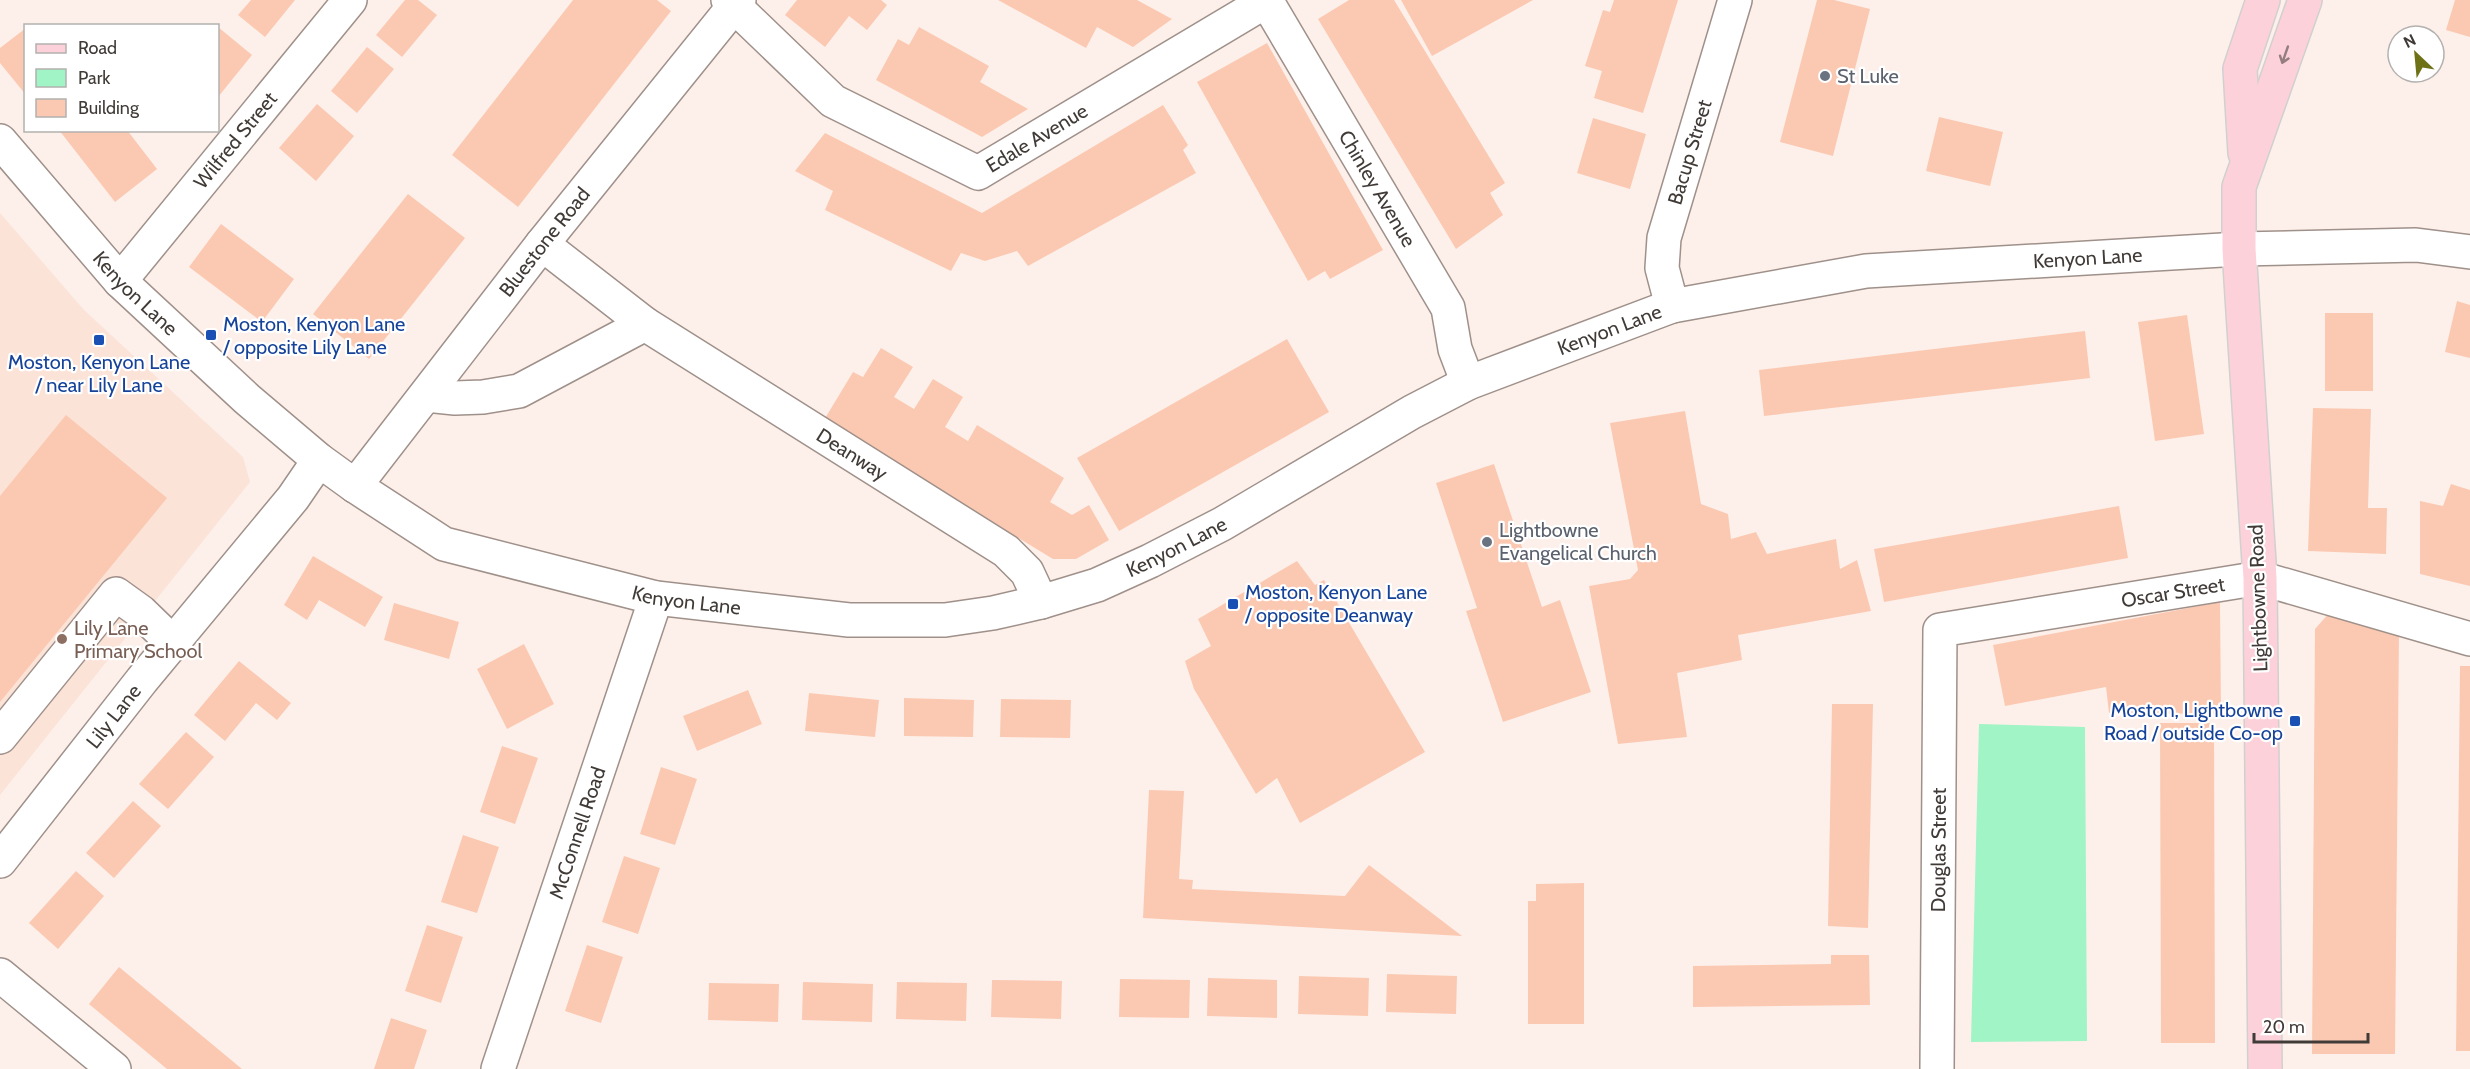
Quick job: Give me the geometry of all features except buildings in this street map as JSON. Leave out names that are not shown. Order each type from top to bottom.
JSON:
[{"type":"main road","name":"Lightbowne Road","points":[[2246,164],[2240,69],[2263,0]]},
{"type":"main road","name":"Lightbowne Road","points":[[2265,1069],[2260,578],[2239,249],[2239,187],[2305,0]]},
{"type":"street","name":"Wilfred Street","points":[[120,281],[350,0]]},
{"type":"street","name":"Edale Avenue","points":[[734,2],[833,101],[978,173],[1267,0]]},
{"type":"street","name":"Chinley Avenue","points":[[1267,0],[1448,308],[1455,350],[1468,384]]},
{"type":"street","name":"Bacup Street","points":[[1672,306],[1662,268],[1664,238],[1735,0]]},
{"type":"street","name":"Bluestone Road","points":[[355,486],[542,244],[734,2]]},
{"type":"street","name":"Kenyon Lane","points":[[0,141],[120,281],[247,399],[319,460],[444,544],[656,598],[849,620],[945,620],[993,613],[1041,602],[1096,585],[1150,561],[1222,524],[1412,412],[1468,384],[1672,306],[1866,271],[2239,249],[2416,245],[2470,252]]},
{"type":"street","name":"Deanway","points":[[542,244],[645,324],[1006,551],[1027,572],[1041,602]]},
{"type":"street","points":[[426,395],[455,398],[483,397],[519,391],[645,324]]},
{"type":"street","name":"Lily Lane","points":[[0,861],[173,643],[293,498],[319,460]]},
{"type":"street","name":"Oscar Street","points":[[1940,630],[2260,578],[2470,639]]},
{"type":"street","points":[[0,737],[116,594],[141,612],[173,643]]},
{"type":"street","name":"McConnell Road","points":[[498,1069],[656,598]]},
{"type":"street","name":"Douglas Street","points":[[1937,1069],[1940,630]]},
{"type":"street","points":[[0,975],[114,1069]]},
{"type":"shaded area","name":"Lily Lane Primary School","points":[[0,213],[84,310],[243,457],[250,482],[0,795]]},
{"type":"green space","points":[[1979,724],[2085,727],[2087,1041],[1971,1042]]},
{"type":"place","name":"St Luke","points":[[1825,76]]},
{"type":"place","name":"Moston, Kenyon Lane / opposite Lily Lane","points":[[211,335]]},
{"type":"place","name":"Moston, Kenyon Lane / near Lily Lane","points":[[99,340]]},
{"type":"place","name":"Lightbowne Evangelical Church","points":[[1487,542]]},
{"type":"place","name":"Moston, Kenyon Lane / opposite Deanway","points":[[1233,604]]},
{"type":"place","name":"Lily Lane Primary School","points":[[62,639]]},
{"type":"place","name":"Moston, Lightbowne Road / outside Co-op","points":[[2295,721]]}]
